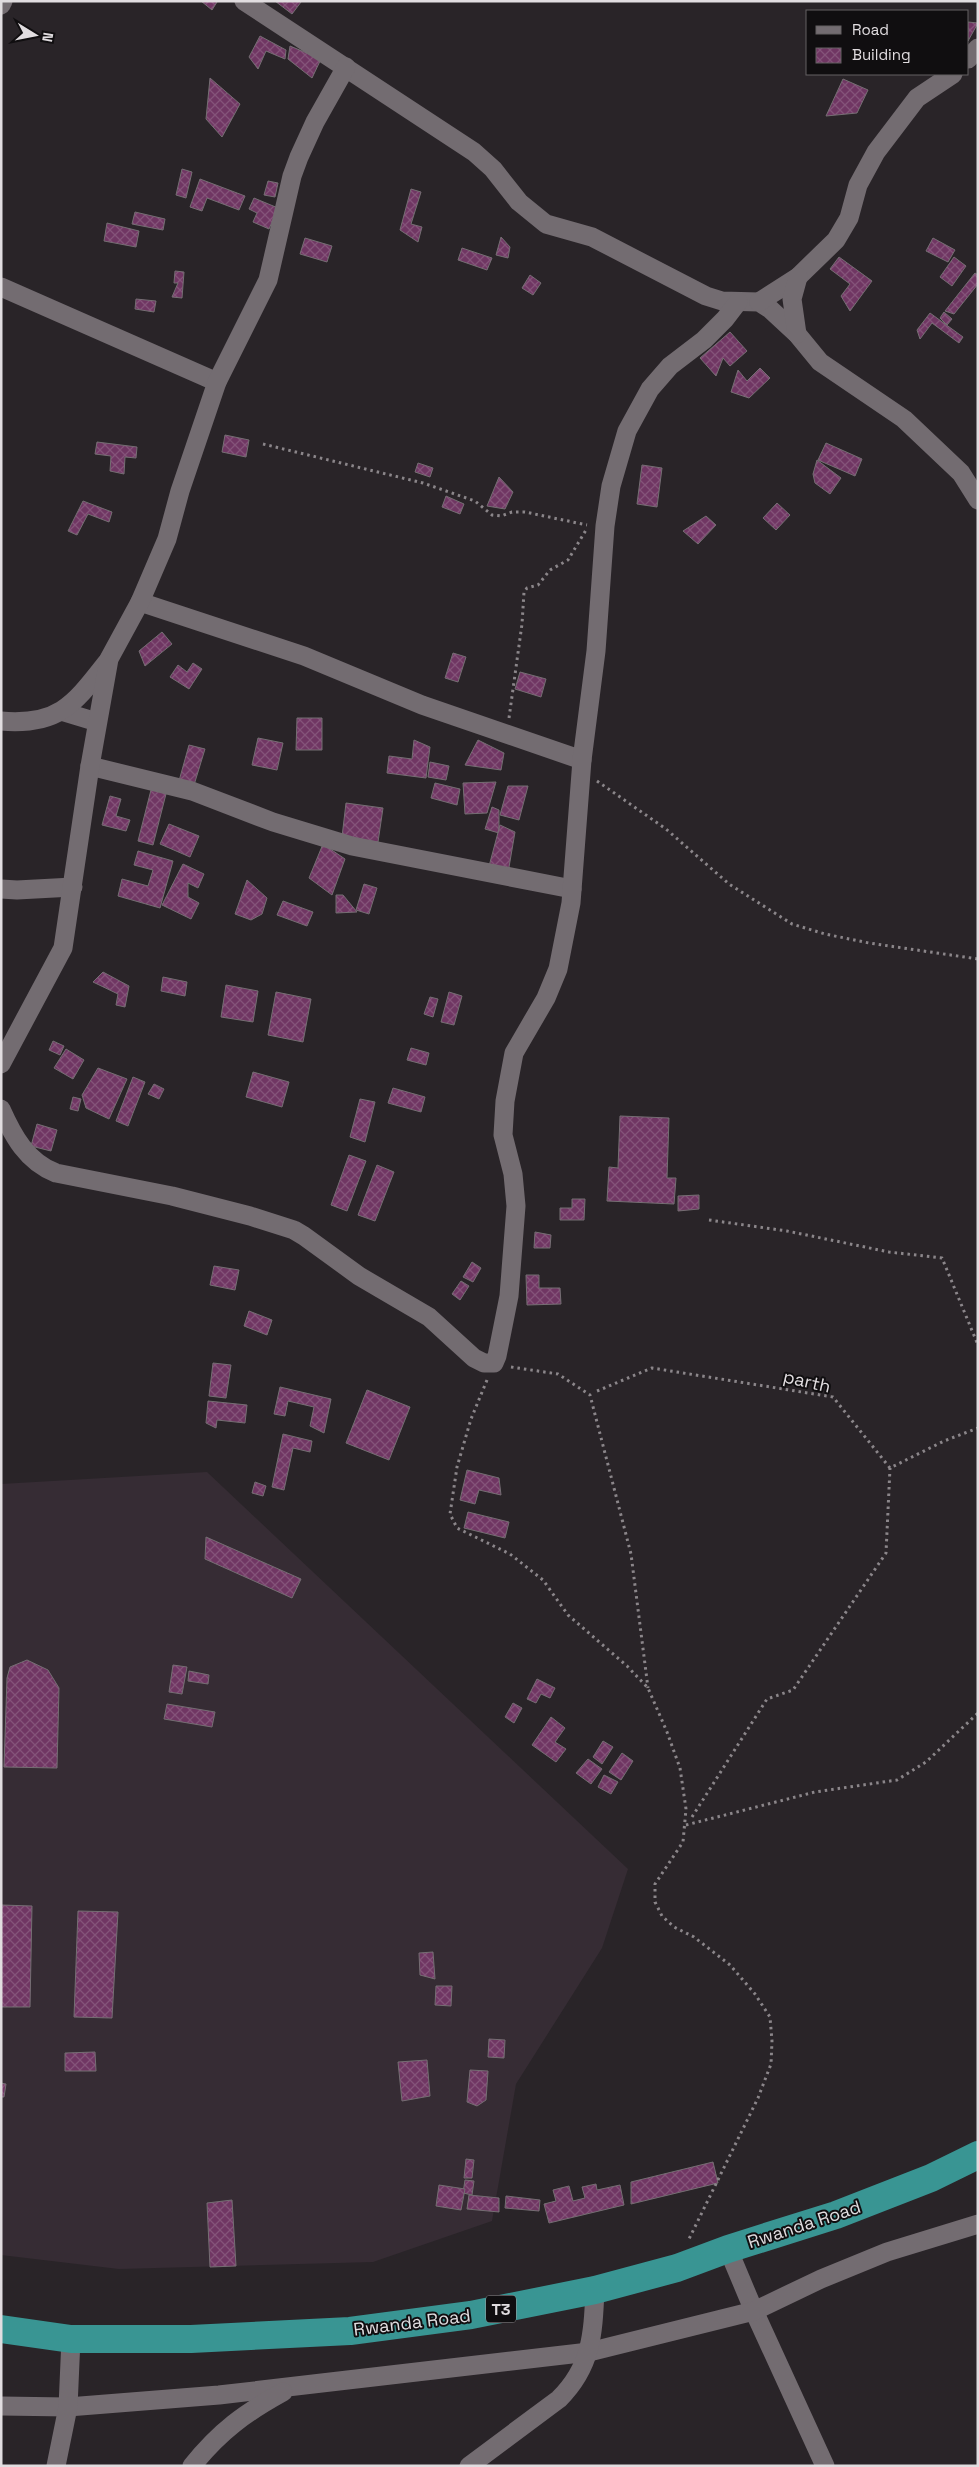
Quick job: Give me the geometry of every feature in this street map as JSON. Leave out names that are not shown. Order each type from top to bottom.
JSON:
[{"type":"highway","name":"Rwanda Road","points":[[1,2329],[71,2338],[191,2339],[350,2331],[471,2315],[595,2290],[677,2268],[728,2249],[836,2215],[932,2178],[978,2155]]},
{"type":"street","points":[[244,1],[479,156],[493,169],[519,202],[546,224],[592,237],[692,291],[722,301],[760,302],[798,277],[836,240],[848,218],[858,185],[876,152],[917,98],[948,80],[952,75]]},
{"type":"street","points":[[969,58],[978,48]]},
{"type":"street","points":[[1,721],[19,723],[40,720],[64,712],[109,659],[140,602],[167,539],[180,491],[217,382],[268,280],[292,176],[299,157],[315,122],[346,67]]},
{"type":"street","points":[[797,334],[792,299],[798,277]]},
{"type":"street","points":[[1,286],[217,382]]},
{"type":"street","points":[[1,1109],[20,1146],[41,1167],[56,1173],[172,1196],[250,1216],[294,1230],[359,1276],[430,1317],[466,1352],[484,1363],[491,1364],[496,1361],[509,1296],[516,1224],[515,1186],[503,1135],[509,1076],[514,1053],[546,998],[558,968],[572,889],[582,766],[596,650],[597,525],[627,431],[650,389],[670,366],[704,340],[725,319],[738,302]]},
{"type":"street","points":[[760,302],[797,334],[820,362],[904,418],[961,473],[978,500]]},
{"type":"street","points":[[140,602],[304,656],[422,705],[507,734],[582,766]]},
{"type":"street","points":[[1,1064],[63,948],[97,722],[109,659]]},
{"type":"street","points":[[64,712],[97,722]]},
{"type":"street","points":[[90,766],[192,791],[273,822],[352,846],[572,889]]},
{"type":"street","points":[[1,889],[73,887]]},
{"type":"street","points":[[1,2406],[68,2407],[291,2388],[589,2352],[754,2311],[821,2279],[887,2252],[978,2224]]},
{"type":"street","points":[[728,2249],[754,2311],[825,2466]]},
{"type":"street","points":[[469,2466],[559,2399],[576,2379],[589,2352],[595,2290]]},
{"type":"street","points":[[56,2466],[68,2407],[71,2338]]},
{"type":"street","points":[[192,2466],[218,2437],[244,2414],[291,2388]]},
{"type":"path","points":[[263,444],[423,482],[474,501],[492,515],[501,516],[512,512],[525,512],[597,525],[568,560],[550,570],[538,585],[527,588],[524,592],[522,624],[507,734]]},
{"type":"path","points":[[582,766],[666,829],[729,884],[792,924],[824,934],[869,943],[978,958]]},
{"type":"path","points":[[709,1220],[787,1231],[889,1252],[942,1258],[978,1345]]},
{"type":"path","points":[[648,1688],[627,1666],[568,1615],[543,1580],[510,1554],[457,1528],[452,1520],[450,1514],[457,1467],[491,1364],[558,1374],[590,1395],[631,1554],[648,1688],[680,1768],[686,1809],[683,1842],[654,1884],[655,1902],[662,1916],[674,1926],[694,1937],[730,1965],[755,1994],[770,2017],[771,2064],[758,2098],[699,2215],[677,2268]]},
{"type":"path","name":"parth","points":[[597,1391],[652,1368],[832,1397],[890,1468]]},
{"type":"path","points":[[692,1817],[767,1699],[793,1690],[886,1553],[890,1468],[944,1441],[978,1428]]},
{"type":"path","points":[[685,1825],[814,1792],[897,1780],[926,1762],[978,1713]]},
{"type":"shaded area","points":[[207,1472],[628,1869],[602,1948],[516,2084],[492,2221],[373,2262],[119,2269],[1,2255],[1,1484]]},
{"type":"building","points":[[201,1],[217,1],[217,2],[212,10]]},
{"type":"building","points":[[275,1],[301,1],[301,2],[292,14]]},
{"type":"building","points":[[969,22],[978,23],[969,39]]},
{"type":"building","points":[[260,36],[286,50],[285,59],[266,51],[258,69],[249,57]]},
{"type":"building","points":[[290,46],[321,59],[312,78],[288,59]]},
{"type":"building","points":[[210,78],[240,104],[222,137],[206,119]]},
{"type":"building","points":[[843,79],[868,90],[857,113],[826,116]]},
{"type":"building","points":[[182,169],[192,172],[186,198],[176,195]]},
{"type":"building","points":[[200,179],[245,196],[239,210],[207,198],[202,211],[190,207]]},
{"type":"building","points":[[268,181],[278,183],[275,197],[264,195]]},
{"type":"building","points":[[411,189],[421,192],[411,224],[422,227],[418,242],[400,230]]},
{"type":"building","points":[[254,198],[278,208],[269,229],[253,222],[257,213],[249,209]]},
{"type":"building","points":[[135,212],[165,219],[163,230],[132,224]]},
{"type":"building","points":[[107,223],[139,231],[136,247],[104,241]]},
{"type":"building","points":[[501,237],[510,247],[508,258],[496,255]]},
{"type":"building","points":[[305,238],[332,246],[327,262],[300,254]]},
{"type":"building","points":[[933,238],[955,250],[948,262],[926,251]]},
{"type":"building","points":[[462,248],[492,258],[487,270],[458,260]]},
{"type":"building","points":[[839,257],[872,281],[850,311],[841,296],[850,284],[830,269]]},
{"type":"building","points":[[954,257],[966,266],[952,286],[940,277]]},
{"type":"building","points":[[175,271],[184,272],[182,298],[172,297],[178,283],[174,283]]},
{"type":"building","points":[[975,273],[978,275],[978,284],[954,314],[945,311]]},
{"type":"building","points":[[530,275],[541,283],[533,295],[522,288]]},
{"type":"building","points":[[136,299],[156,301],[154,312],[135,309]]},
{"type":"building","points":[[944,312],[952,319],[947,325],[940,318]]},
{"type":"building","points":[[930,313],[963,337],[959,343],[932,323],[920,339],[917,330]]},
{"type":"building","points":[[730,332],[747,351],[730,366],[723,358],[716,376],[700,358]]},
{"type":"building","points":[[760,368],[770,378],[749,398],[731,392],[738,370],[747,381]]},
{"type":"building","points":[[225,435],[249,440],[246,457],[222,452]]},
{"type":"building","points":[[97,442],[137,447],[136,458],[125,457],[124,474],[110,471],[111,456],[95,454]]},
{"type":"building","points":[[826,443],[862,459],[855,476],[818,460]]},
{"type":"building","points":[[817,460],[841,478],[830,494],[815,483],[813,474]]},
{"type":"building","points":[[418,463],[433,468],[430,477],[415,472]]},
{"type":"building","points":[[642,465],[662,468],[657,507],[637,504]]},
{"type":"building","points":[[499,477],[513,492],[505,509],[487,506]]},
{"type":"building","points":[[446,496],[464,504],[460,514],[442,507]]},
{"type":"building","points":[[83,501],[112,512],[109,522],[88,514],[77,535],[68,531]]},
{"type":"building","points":[[777,503],[790,515],[776,530],[763,518]]},
{"type":"building","points":[[706,516],[716,525],[698,544],[683,531]]},
{"type":"building","points":[[162,632],[172,644],[145,666],[139,651]]},
{"type":"building","points":[[453,653],[466,657],[458,682],[445,678]]},
{"type":"building","points":[[193,663],[202,669],[189,689],[170,677],[178,665],[187,672]]},
{"type":"building","points":[[520,672],[546,679],[541,697],[515,689]]},
{"type":"building","points":[[297,718],[322,718],[322,750],[296,750]]},
{"type":"building","points":[[258,738],[283,743],[277,770],[252,765]]},
{"type":"building","points":[[414,740],[430,747],[426,778],[387,773],[389,756],[412,759]]},
{"type":"building","points":[[478,740],[504,753],[501,770],[465,765]]},
{"type":"building","points":[[189,745],[205,749],[194,785],[179,781]]},
{"type":"building","points":[[430,762],[449,766],[446,780],[428,777]]},
{"type":"building","points":[[496,782],[487,813],[465,814],[463,783]]},
{"type":"building","points":[[435,783],[460,789],[457,805],[431,798]]},
{"type":"building","points":[[152,786],[167,790],[153,845],[138,841]]},
{"type":"building","points":[[508,786],[528,786],[519,820],[500,815]]},
{"type":"building","points":[[110,796],[121,799],[116,816],[130,820],[126,831],[102,825]]},
{"type":"building","points":[[346,803],[383,808],[378,842],[342,837]]},
{"type":"building","points":[[492,807],[499,810],[499,833],[485,829]]},
{"type":"building","points":[[169,824],[199,836],[190,857],[160,844]]},
{"type":"building","points":[[500,825],[515,832],[508,873],[488,870]]},
{"type":"building","points":[[323,844],[345,859],[332,895],[309,878]]},
{"type":"building","points":[[138,851],[173,861],[160,908],[118,896],[122,879],[148,886],[153,870],[134,865]]},
{"type":"building","points":[[183,864],[204,874],[198,888],[188,883],[188,897],[199,903],[191,919],[162,905]]},
{"type":"building","points":[[247,880],[267,898],[262,914],[251,920],[235,914]]},
{"type":"building","points":[[364,884],[377,888],[369,914],[356,910]]},
{"type":"building","points":[[336,895],[343,895],[357,912],[336,913]]},
{"type":"building","points":[[283,901],[313,912],[307,926],[277,915]]},
{"type":"building","points":[[103,972],[129,986],[125,1007],[116,1005],[118,994],[93,982]]},
{"type":"building","points":[[163,977],[187,982],[185,996],[161,991]]},
{"type":"building","points":[[226,985],[258,991],[253,1022],[221,1017]]},
{"type":"building","points":[[276,992],[311,999],[303,1042],[268,1035]]},
{"type":"building","points":[[449,992],[462,996],[454,1025],[441,1022]]},
{"type":"building","points":[[430,997],[438,999],[433,1017],[424,1014]]},
{"type":"building","points":[[53,1041],[64,1046],[60,1055],[49,1050]]},
{"type":"building","points":[[411,1048],[429,1053],[426,1065],[407,1060]]},
{"type":"building","points":[[66,1049],[84,1060],[73,1079],[54,1068]]},
{"type":"building","points":[[98,1068],[127,1079],[109,1119],[86,1108],[82,1095]]},
{"type":"building","points":[[253,1072],[289,1082],[282,1107],[246,1097]]},
{"type":"building","points":[[133,1077],[145,1082],[128,1126],[116,1121]]},
{"type":"building","points":[[154,1084],[164,1089],[159,1099],[148,1094]]},
{"type":"building","points":[[393,1088],[425,1097],[421,1112],[388,1103]]},
{"type":"building","points":[[73,1097],[81,1099],[78,1111],[70,1109]]},
{"type":"building","points":[[360,1099],[375,1102],[365,1142],[350,1137]]},
{"type":"building","points":[[620,1116],[669,1118],[667,1178],[676,1178],[674,1204],[607,1201],[609,1167],[618,1168]]},
{"type":"building","points":[[37,1124],[57,1130],[51,1151],[31,1146]]},
{"type":"building","points":[[349,1155],[366,1161],[347,1211],[331,1205]]},
{"type":"building","points":[[377,1165],[394,1172],[375,1221],[358,1215]]},
{"type":"building","points":[[699,1195],[699,1209],[678,1211],[678,1196]]},
{"type":"building","points":[[572,1199],[585,1199],[584,1220],[560,1220],[560,1208],[572,1208]]},
{"type":"building","points":[[535,1232],[551,1235],[550,1248],[534,1248]]},
{"type":"building","points":[[472,1262],[481,1268],[473,1282],[463,1277]]},
{"type":"building","points":[[214,1266],[239,1270],[235,1290],[210,1285]]},
{"type":"building","points":[[526,1275],[539,1275],[539,1288],[560,1288],[561,1304],[527,1305]]},
{"type":"building","points":[[461,1281],[469,1286],[460,1300],[452,1294]]},
{"type":"building","points":[[249,1311],[272,1320],[267,1335],[244,1326]]},
{"type":"building","points":[[213,1363],[231,1365],[226,1398],[209,1396]]},
{"type":"building","points":[[280,1387],[331,1399],[324,1433],[310,1426],[314,1407],[288,1401],[285,1416],[274,1414]]},
{"type":"building","points":[[367,1390],[410,1407],[389,1460],[346,1443]]},
{"type":"building","points":[[208,1401],[247,1405],[245,1423],[217,1420],[216,1428],[206,1423]]},
{"type":"building","points":[[283,1434],[312,1441],[310,1452],[293,1448],[284,1490],[272,1487]]},
{"type":"building","points":[[467,1470],[499,1478],[501,1495],[479,1490],[475,1504],[460,1500]]},
{"type":"building","points":[[255,1482],[266,1486],[263,1496],[252,1493]]},
{"type":"building","points":[[468,1512],[509,1522],[505,1538],[464,1528]]},
{"type":"building","points":[[206,1537],[301,1579],[292,1598],[205,1559]]},
{"type":"building","points":[[27,1660],[48,1670],[59,1688],[57,1768],[4,1767],[7,1678],[10,1667]]},
{"type":"building","points":[[173,1665],[187,1667],[182,1694],[169,1692]]},
{"type":"building","points":[[189,1671],[209,1675],[208,1684],[188,1681]]},
{"type":"building","points":[[537,1679],[555,1688],[550,1698],[541,1694],[536,1703],[527,1699]]},
{"type":"building","points":[[513,1703],[522,1708],[514,1723],[505,1717]]},
{"type":"building","points":[[167,1704],[215,1712],[212,1727],[164,1719]]},
{"type":"building","points":[[551,1717],[565,1728],[555,1742],[566,1749],[556,1762],[532,1745]]},
{"type":"building","points":[[603,1741],[613,1747],[602,1764],[593,1757]]},
{"type":"building","points":[[622,1753],[633,1761],[621,1780],[609,1772]]},
{"type":"building","points":[[588,1759],[602,1769],[591,1784],[576,1773]]},
{"type":"building","points":[[604,1775],[618,1782],[611,1794],[598,1787]]},
{"type":"building","points":[[1,1905],[32,1906],[30,2007],[1,2007]]},
{"type":"building","points":[[78,1911],[118,1912],[112,2018],[74,2017]]},
{"type":"building","points":[[433,1952],[435,1979],[420,1975],[419,1953]]},
{"type":"building","points":[[436,1986],[452,1986],[451,2006],[435,2005]]},
{"type":"building","points":[[489,2039],[505,2040],[504,2058],[488,2057]]},
{"type":"building","points":[[95,2052],[96,2071],[65,2071],[65,2053]]},
{"type":"building","points":[[427,2060],[430,2096],[402,2101],[398,2062]]},
{"type":"building","points":[[470,2070],[488,2071],[486,2100],[477,2106],[467,2102]]},
{"type":"building","points":[[1,2083],[6,2084],[4,2097],[1,2097]]},
{"type":"building","points":[[466,2159],[474,2160],[472,2178],[464,2178]]},
{"type":"building","points":[[713,2162],[718,2183],[631,2204],[631,2182]]},
{"type":"building","points":[[465,2180],[474,2181],[472,2195],[463,2193]]},
{"type":"building","points":[[596,2184],[597,2190],[620,2185],[624,2205],[549,2223],[544,2204],[556,2201],[553,2190],[569,2186],[573,2201],[585,2198],[582,2187]]},
{"type":"building","points":[[439,2185],[465,2189],[461,2210],[436,2206]]},
{"type":"building","points":[[469,2195],[499,2198],[499,2212],[467,2209]]},
{"type":"building","points":[[506,2196],[540,2200],[539,2211],[505,2208]]},
{"type":"building","points":[[232,2200],[236,2266],[210,2267],[207,2203]]}]
